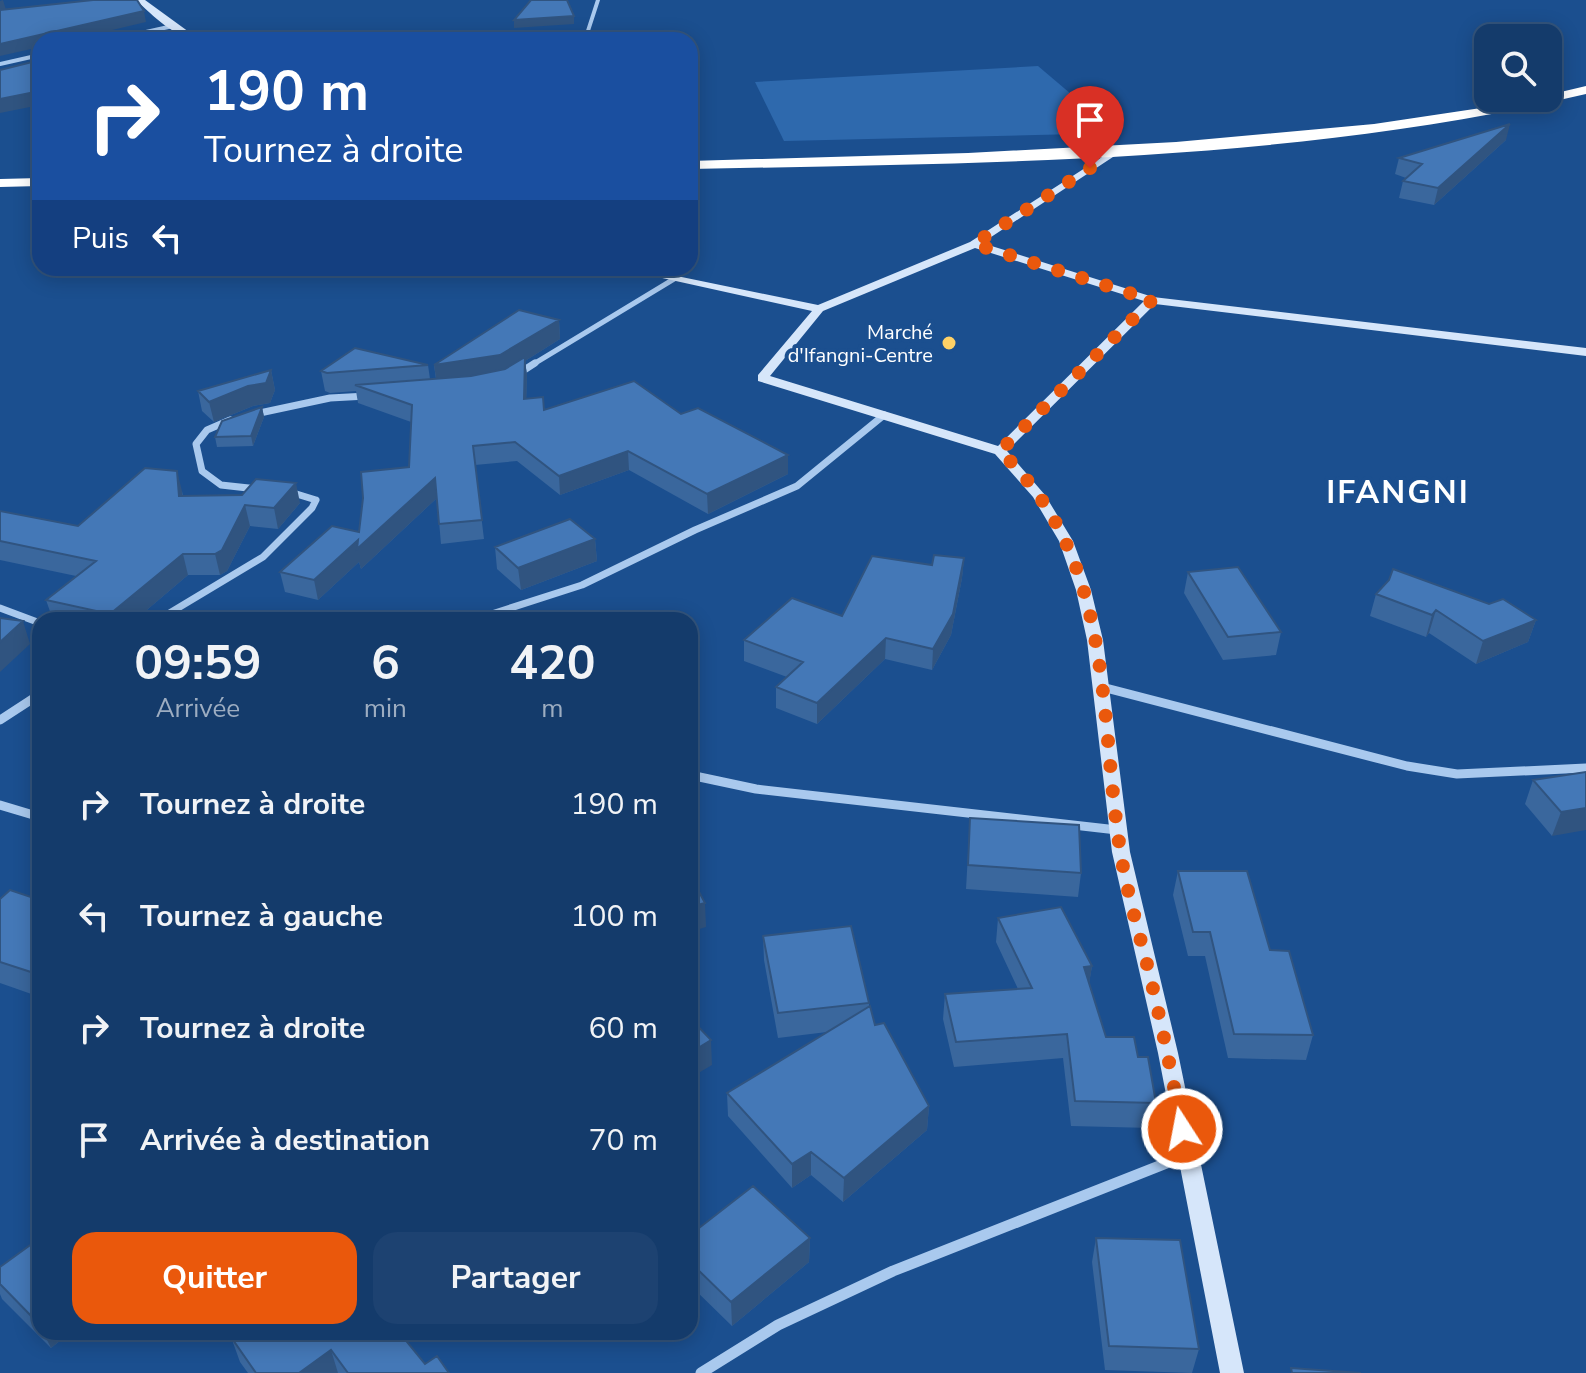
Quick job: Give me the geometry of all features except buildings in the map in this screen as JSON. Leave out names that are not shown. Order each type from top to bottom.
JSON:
[{"type":"highway","points":[[698,165],[965,160],[1113,153],[1438,120],[1586,90]]},
{"type":"highway","points":[[0,183],[32,182]]},
{"type":"street","points":[[126,3],[141,0],[183,32]]},
{"type":"street","points":[[588,32],[598,0]]},
{"type":"street","points":[[146,32],[173,26]]},
{"type":"street","points":[[0,64],[32,57]]},
{"type":"street","points":[[1113,153],[974,244],[819,309],[762,378],[1000,451],[1027,479],[1076,567],[1097,637],[1118,830],[1232,1373]]},
{"type":"street","points":[[974,244],[1152,300],[1586,352]]},
{"type":"street","points":[[660,276],[819,309]]},
{"type":"street","points":[[514,377],[674,279]]},
{"type":"street","points":[[1000,451],[1152,300]]},
{"type":"street","points":[[251,415],[330,398],[374,396]]},
{"type":"street","points":[[498,612],[582,585],[695,530],[797,486],[884,415]]},
{"type":"street","points":[[238,418],[207,430],[196,444],[202,471],[221,485],[266,490]]},
{"type":"street","points":[[171,612],[263,557],[312,508],[316,500],[302,493],[278,491]]},
{"type":"street","points":[[0,608],[32,620]]},
{"type":"street","points":[[1102,687],[1407,766],[1457,774],[1586,768]]},
{"type":"street","points":[[0,720],[32,699]]},
{"type":"street","points":[[698,777],[756,789],[1118,830]]},
{"type":"street","points":[[0,805],[32,815]]},
{"type":"street","points":[[701,1373],[778,1325],[893,1271],[1187,1154]]},
{"type":"shaded area","points":[[1038,66],[1117,133],[784,141],[755,82]]},
{"type":"place","name":"Marché d'Ifangni-Centre","points":[[949,343]]},
{"type":"district","name":"IFANGNI","points":[[1398,492]]},
{"type":"route","points":[[1090,168],[974,244],[1152,300],[1000,451],[1027,479],[1052,520],[1076,567],[1088,602],[1097,637],[1120,851],[1168,1052],[1182,1129]]}]
